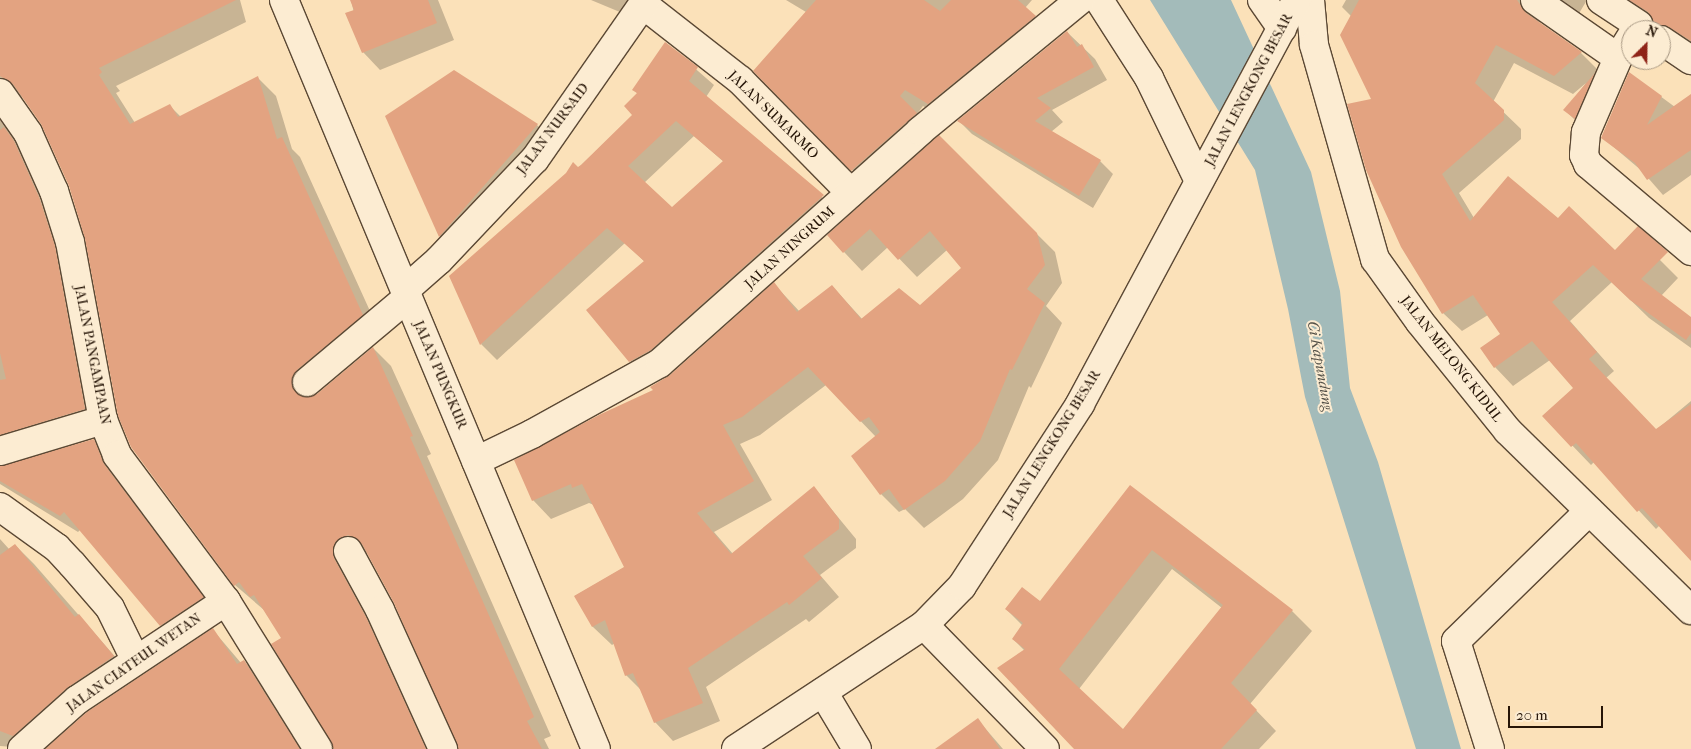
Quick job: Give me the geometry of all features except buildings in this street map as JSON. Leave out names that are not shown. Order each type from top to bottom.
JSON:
[{"type":"street","name":"JALAN PUNGKUR","points":[[284,0],[596,749]]},
{"type":"street","name":"JALAN NINGRUM","points":[[476,461],[532,434],[660,363],[920,130],[1080,0]]},
{"type":"street","points":[[1099,0],[1149,78],[1205,172]]},
{"type":"street","points":[[1262,0],[1281,33]]},
{"type":"street","name":"JALAN LENGKONG BESAR","points":[[736,749],[924,625],[962,586],[1080,404],[1281,33],[1297,0]]},
{"type":"street","name":"JALAN MELONG KIDUL","points":[[1310,0],[1314,45],[1375,259],[1420,322],[1508,431],[1691,610]]},
{"type":"street","points":[[1535,0],[1621,31]]},
{"type":"street","points":[[1601,0],[1621,22]]},
{"type":"street","name":"JALAN NURSAID","points":[[307,382],[406,294],[535,159],[645,2]]},
{"type":"street","name":"JALAN SUMARMO","points":[[645,2],[740,80],[851,193]]},
{"type":"street","points":[[1671,47],[1691,60]]},
{"type":"street","points":[[1621,62],[1586,132],[1584,155],[1588,164],[1691,251]]},
{"type":"street","name":"JALAN PANGAMPAAN","points":[[0,93],[28,134],[54,191],[70,242],[103,420],[117,456],[226,601],[318,749]]},
{"type":"street","points":[[0,451],[103,420]]},
{"type":"street","points":[[0,507],[57,548],[72,564],[110,608],[135,659]]},
{"type":"street","points":[[1490,749],[1456,641],[1589,511]]},
{"type":"street","points":[[348,551],[380,610],[443,749]]},
{"type":"street","name":"JALAN CIATEUL WETAN","points":[[22,749],[77,700],[135,659],[226,601]]},
{"type":"street","points":[[924,625],[1045,749]]},
{"type":"street","points":[[823,692],[857,749]]},
{"type":"water","name":"Ci Kapundung","points":[[1150,0],[1231,0],[1311,172],[1340,291],[1350,388],[1378,462],[1461,749],[1416,749],[1305,397],[1288,309],[1255,170]]}]
